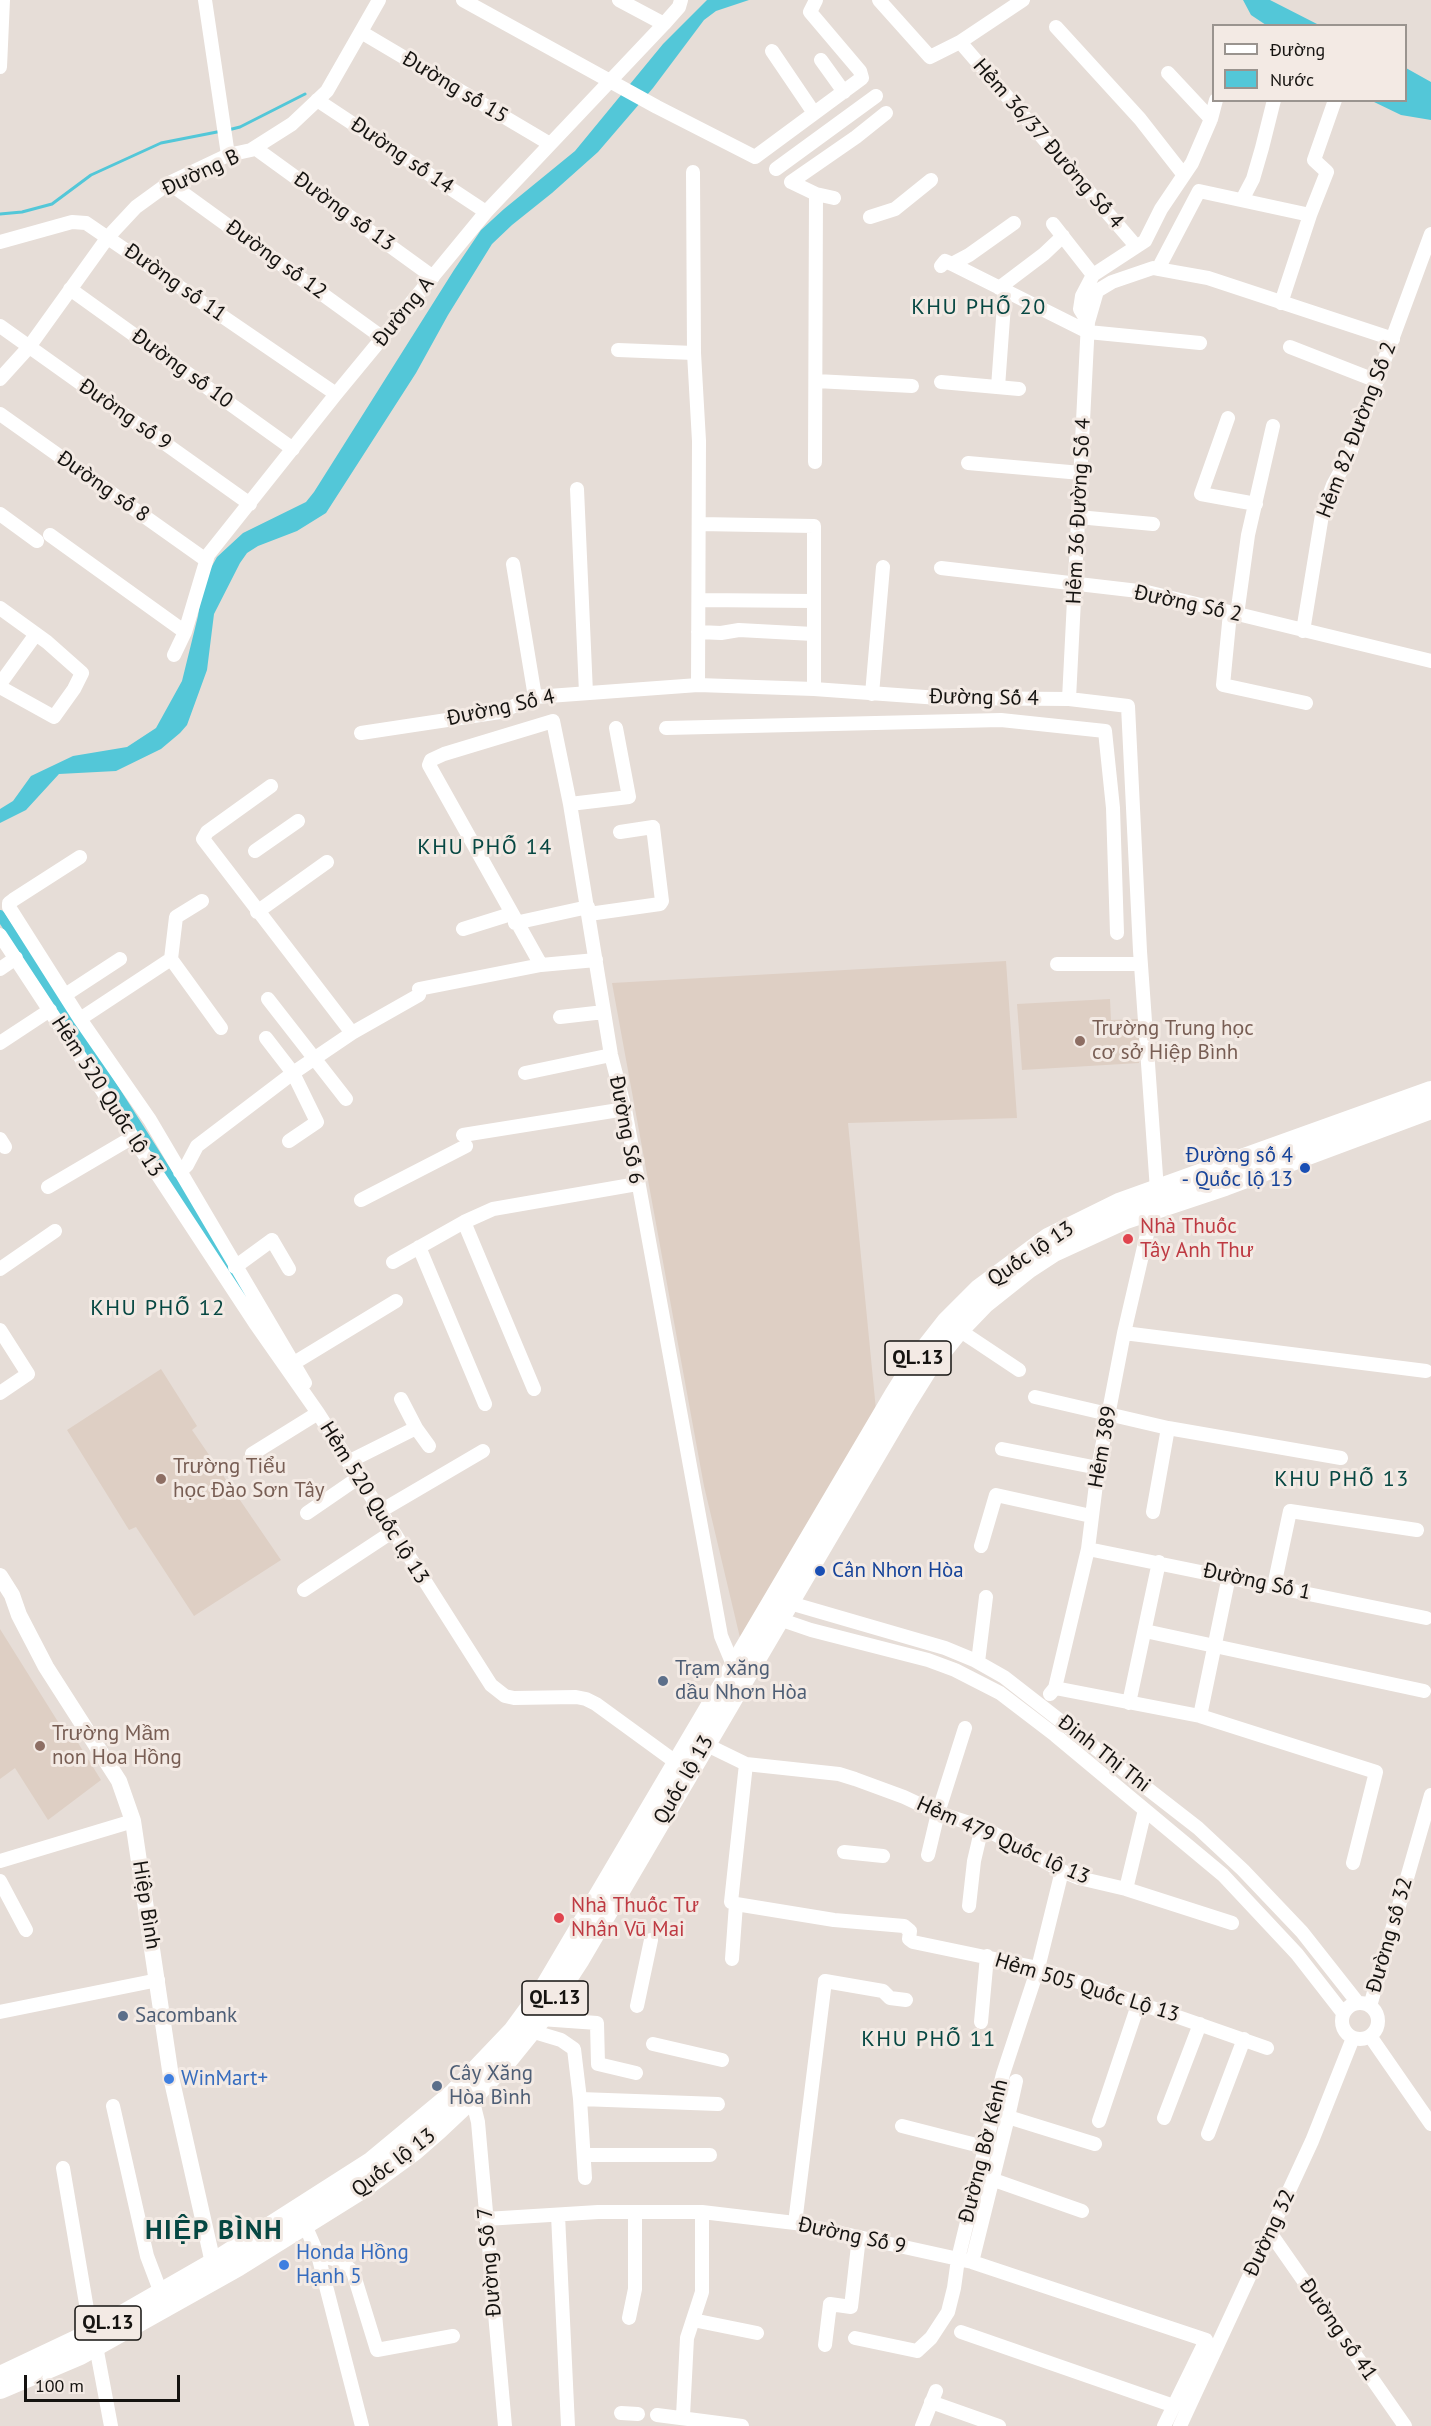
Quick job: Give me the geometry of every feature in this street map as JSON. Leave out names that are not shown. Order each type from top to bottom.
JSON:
[{"type":"highway","name":"Quốc lộ 13","points":[[3,2384],[80,2355],[94,2340],[161,2293],[217,2270],[371,2162],[423,2121],[476,2072],[513,2031],[543,1990],[734,1666],[776,1609],[927,1370],[959,1330],[1006,1286],[1054,1252],[1126,1219],[1156,1199],[1431,1090]]},
{"type":"highway","name":"Quốc lộ 13","points":[[94,2340],[217,2270],[304,2225],[362,2189],[406,2157],[472,2098],[536,2025],[580,1959],[705,1744],[776,1609],[894,1395],[914,1363],[947,1321],[979,1289],[1048,1238],[1119,1203],[1156,1199],[1225,1186],[1431,1109]]},
{"type":"main road","name":"Hiệp Bình","points":[[0,1576],[12,1595],[19,1615],[46,1667],[118,1781],[134,1821],[171,2077],[217,2270]]},
{"type":"street","points":[[0,67],[3,0]]},
{"type":"street","points":[[205,0],[228,155]]},
{"type":"street","name":"Đường B","points":[[0,379],[29,347],[108,237],[136,207],[169,183],[228,155],[255,148],[292,124],[327,91],[379,0]]},
{"type":"street","points":[[463,0],[657,107],[754,156],[844,92],[862,76],[810,12],[816,0]]},
{"type":"street","points":[[620,0],[664,24]]},
{"type":"street","name":"Đường A","points":[[174,655],[185,632],[206,560],[336,394],[486,212],[550,144],[615,84],[679,7],[681,0]]},
{"type":"street","points":[[879,0],[930,57],[960,42],[1023,0]]},
{"type":"street","points":[[1056,27],[1140,119],[1183,174]]},
{"type":"street","name":"Đường số 15","points":[[361,32],[550,144]]},
{"type":"street","name":"Hẻm 36/37 Đường Số 4","points":[[960,42],[1136,246]]},
{"type":"street","points":[[772,51],[814,113]]},
{"type":"street","points":[[821,60],[844,92]]},
{"type":"street","points":[[1168,74],[1211,119]]},
{"type":"street","points":[[776,169],[876,96]]},
{"type":"street","name":"Đường số 14","points":[[317,100],[486,212]]},
{"type":"street","points":[[1053,224],[1093,274],[1145,241],[1183,174],[1192,163],[1211,119],[1215,102]]},
{"type":"street","points":[[1242,200],[1256,168],[1273,102]]},
{"type":"street","points":[[1281,303],[1310,214],[1327,172],[1314,160],[1334,102]]},
{"type":"street","points":[[834,198],[816,194],[791,182],[886,113]]},
{"type":"street","name":"Đường số 13","points":[[255,148],[433,277]]},
{"type":"street","points":[[693,172],[694,353],[699,441],[698,685]]},
{"type":"street","points":[[870,217],[895,209],[931,180]]},
{"type":"street","name":"Đường số 12","points":[[169,183],[383,338]]},
{"type":"street","points":[[1310,214],[1199,191],[1158,269],[1208,278],[1393,339]]},
{"type":"street","points":[[815,462],[816,194]]},
{"type":"street","name":"Đường số 11","points":[[0,242],[72,222],[86,223],[336,394]]},
{"type":"street","points":[[1014,224],[969,255],[946,265],[1088,327],[1200,343]]},
{"type":"street","name":"Hẻm 82 Đường Số 2","points":[[1303,631],[1322,515],[1333,485],[1349,456],[1393,339],[1427,259],[1431,234]]},
{"type":"street","points":[[999,387],[1002,289],[1044,255],[1063,236]]},
{"type":"street","name":"Hẻm 36 Đường Số 4","points":[[1069,699],[1088,327],[1096,291],[1112,282],[1152,268],[1158,269]]},
{"type":"street","name":"Hẻm 36 Đường Số 4","points":[[1088,327],[1080,309],[1082,296],[1093,274]]},
{"type":"street","name":"Đường số 10","points":[[70,289],[293,449]]},
{"type":"street","name":"Đường số 9","points":[[0,326],[250,504]]},
{"type":"street","points":[[1290,347],[1377,381]]},
{"type":"street","points":[[618,350],[694,353]]},
{"type":"street","points":[[816,381],[912,387]]},
{"type":"street","points":[[941,382],[1018,389]]},
{"type":"street","name":"Đường số 8","points":[[0,414],[206,560]]},
{"type":"street","points":[[1228,418],[1201,494],[1256,504]]},
{"type":"street","points":[[1273,426],[1248,535],[1233,614],[1223,685],[1306,703]]},
{"type":"street","points":[[968,463],[1080,473]]},
{"type":"street","points":[[577,489],[586,693]]},
{"type":"street","points":[[0,514],[37,541]]},
{"type":"street","points":[[1078,517],[1153,524]]},
{"type":"street","points":[[699,524],[814,526],[814,689]]},
{"type":"street","points":[[50,535],[185,632]]},
{"type":"street","points":[[513,564],[535,697]]},
{"type":"street","points":[[872,694],[883,567]]},
{"type":"street","name":"Đường Số 2","points":[[941,568],[1147,592],[1431,661]]},
{"type":"street","points":[[699,600],[813,602]]},
{"type":"street","points":[[0,608],[36,634],[82,673],[74,689],[54,717],[0,685],[36,634]]},
{"type":"street","points":[[698,632],[721,633],[739,630],[813,634]]},
{"type":"street","name":"Đường Số 4","points":[[360,733],[500,712],[535,697],[698,685],[814,689],[939,698],[1069,699],[1128,706],[1156,1199]]},
{"type":"street","points":[[666,728],[1001,720],[1105,731],[1113,808],[1117,933]]},
{"type":"street","name":"Đường Số 6","points":[[513,918],[429,765],[431,760],[444,754],[553,721],[570,804],[611,1055],[625,1109],[721,1636],[734,1666]]},
{"type":"street","points":[[570,804],[628,797],[616,728]]},
{"type":"street","points":[[271,786],[203,836],[203,839],[256,912],[352,1033]]},
{"type":"street","points":[[1113,808],[1134,811]]},
{"type":"street","points":[[255,851],[298,821]]},
{"type":"street","points":[[463,929],[513,918],[660,904],[662,901],[652,826],[620,832]]},
{"type":"street","points":[[80,857],[9,903],[9,907],[80,1019],[150,1120],[235,1267],[294,1363],[306,1385],[310,1401]]},
{"type":"street","points":[[256,912],[327,862]]},
{"type":"street","points":[[202,902],[176,917],[171,959],[221,1028]]},
{"type":"street","points":[[513,918],[541,965]]},
{"type":"street","name":"Hẻm 520 Quốc lộ 13","points":[[0,935],[255,1323],[318,1413],[471,1656],[497,1691],[514,1698],[576,1697],[586,1699],[677,1763]]},
{"type":"street","points":[[0,969],[16,958]]},
{"type":"street","points":[[65,995],[120,959]]},
{"type":"street","points":[[80,1019],[171,959]]},
{"type":"street","points":[[180,1172],[187,1165],[197,1146],[293,1073],[419,992],[541,965],[596,960]]},
{"type":"street","points":[[1057,964],[1141,964]]},
{"type":"street","points":[[268,999],[346,1099]]},
{"type":"street","points":[[0,1042],[50,1010]]},
{"type":"street","points":[[560,1017],[604,1012]]},
{"type":"street","points":[[266,1038],[293,1073],[317,1122],[289,1140]]},
{"type":"street","points":[[525,1073],[611,1055]]},
{"type":"street","points":[[361,1200],[464,1141],[625,1109]]},
{"type":"street","points":[[48,1187],[133,1137]]},
{"type":"street","points":[[393,1262],[464,1221],[493,1209],[637,1184]]},
{"type":"street","name":"Hẻm 389","points":[[1054,1688],[1088,1549],[1098,1468],[1108,1414],[1124,1333],[1156,1199]]},
{"type":"street","points":[[464,1221],[534,1389]]},
{"type":"street","points":[[0,1269],[55,1231]]},
{"type":"street","points":[[235,1267],[272,1240],[289,1269]]},
{"type":"street","points":[[419,1247],[485,1404]]},
{"type":"street","points":[[294,1363],[396,1301]]},
{"type":"street","points":[[0,1330],[28,1374],[0,1393]]},
{"type":"street","points":[[959,1330],[1019,1370]]},
{"type":"street","points":[[1124,1333],[1426,1371]]},
{"type":"street","points":[[1035,1397],[1168,1428],[1341,1458]]},
{"type":"street","points":[[401,1399],[416,1428],[429,1446]]},
{"type":"street","points":[[252,1454],[318,1413]]},
{"type":"street","points":[[348,1462],[416,1428]]},
{"type":"street","points":[[1153,1512],[1168,1428]]},
{"type":"street","points":[[1002,1449],[1098,1468]]},
{"type":"street","points":[[379,1512],[483,1452]]},
{"type":"street","points":[[307,1513],[358,1478]]},
{"type":"street","points":[[981,1546],[996,1495],[1091,1516]]},
{"type":"street","points":[[1274,1586],[1290,1511],[1417,1530]]},
{"type":"street","points":[[304,1590],[392,1532]]},
{"type":"street","name":"Đường Số 1","points":[[1088,1549],[1426,1618]]},
{"type":"street","points":[[1129,1703],[1159,1562]]},
{"type":"street","points":[[1200,1716],[1229,1576]]},
{"type":"street","points":[[978,1662],[986,1597]]},
{"type":"street","name":"Đinh Thị Thi","points":[[776,1609],[925,1641],[978,1662],[1004,1677],[1198,1828],[1243,1870],[1302,1932],[1364,2004]]},
{"type":"street","name":"Đinh Thị Thi","points":[[776,1609],[955,1670],[983,1683],[1032,1717],[1211,1864],[1297,1954],[1343,2013]]},
{"type":"street","points":[[1144,1631],[1424,1691]]},
{"type":"street","points":[[1042,1705],[1054,1688],[1200,1716],[1376,1772],[1377,1776],[1353,1863]]},
{"type":"street","points":[[928,1856],[938,1813],[965,1728]]},
{"type":"street","name":"Hẻm 479 Quốc lộ 13","points":[[705,1744],[746,1764],[839,1774],[904,1797],[938,1813],[982,1827],[1062,1871],[1232,1923]]},
{"type":"street","points":[[732,1959],[734,1903],[746,1764]]},
{"type":"street","name":"Đường số 32","points":[[1364,2004],[1431,1795]]},
{"type":"street","points":[[1126,1889],[1145,1810]]},
{"type":"street","points":[[0,1861],[134,1821]]},
{"type":"street","points":[[969,1906],[974,1861],[982,1827]]},
{"type":"street","points":[[844,1852],[883,1856]]},
{"type":"street","name":"Đường Bờ Kênh","points":[[855,2338],[912,2351],[921,2349],[938,2329],[948,2312],[984,2147],[1003,2074],[1038,1968],[1062,1871]]},
{"type":"street","points":[[0,1881],[26,1930]]},
{"type":"street","name":"Hẻm 505 Quốc Lộ 13","points":[[734,1903],[834,1920],[904,1926],[910,1931],[909,1939],[913,1942],[1038,1968],[1267,2048]]},
{"type":"street","points":[[637,2006],[651,1940]]},
{"type":"street","points":[[981,2022],[987,1956]]},
{"type":"street","points":[[0,2012],[158,1980]]},
{"type":"street","points":[[795,2223],[825,1981],[883,1991],[890,1998],[906,2000]]},
{"type":"street","points":[[1099,2121],[1139,2002]]},
{"type":"street","points":[[1352,2004],[1364,2004],[1374,2010],[1378,2022],[1377,2027],[1370,2036],[1353,2038],[1344,2031],[1343,2013],[1352,2004]]},
{"type":"street","points":[[536,2025],[597,2023],[598,2064],[636,2073]]},
{"type":"street","points":[[1164,2118],[1200,2024]]},
{"type":"street","points":[[536,2025],[574,2049],[585,2178]]},
{"type":"street","points":[[1370,2036],[1431,2124]]},
{"type":"street","name":"Đường 32","points":[[1180,2426],[1271,2234],[1312,2141],[1353,2038]]},
{"type":"street","points":[[1208,2134],[1244,2039]]},
{"type":"street","points":[[653,2044],[722,2060]]},
{"type":"street","points":[[972,2262],[1016,2081]]},
{"type":"street","name":"Đường Số 7","points":[[472,2098],[478,2122],[505,2426]]},
{"type":"street","points":[[580,2099],[717,2104]]},
{"type":"street","points":[[113,2106],[147,2256],[161,2293]]},
{"type":"street","points":[[1008,2117],[1095,2144]]},
{"type":"street","points":[[902,2126],[984,2147]]},
{"type":"street","points":[[584,2155],[710,2155]]},
{"type":"street","points":[[63,2168],[111,2426]]},
{"type":"street","points":[[991,2180],[1082,2211]]},
{"type":"street","points":[[629,2318],[635,2289],[635,2212]]},
{"type":"street","name":"Đường Số 9","points":[[486,2219],[635,2212],[702,2212],[795,2223],[972,2262],[1206,2340],[1174,2406]]},
{"type":"street","points":[[682,2416],[687,2338],[702,2292],[702,2212]]},
{"type":"street","points":[[558,2215],[568,2426]]},
{"type":"street","points":[[304,2225],[318,2255],[362,2426]]},
{"type":"street","name":"Đường số 41","points":[[1271,2234],[1405,2426]]},
{"type":"street","points":[[825,2345],[830,2304],[851,2307],[860,2237]]},
{"type":"street","points":[[318,2255],[341,2261],[353,2272],[377,2350],[453,2336]]},
{"type":"street","points":[[693,2320],[757,2333]]},
{"type":"street","points":[[961,2332],[1174,2406],[1164,2426]]},
{"type":"street","points":[[922,2426],[933,2397],[999,2426]]},
{"type":"street","points":[[621,2413],[638,2414]]},
{"type":"street","points":[[657,2415],[682,2416],[742,2426]]},
{"type":"shaded area","points":[[1006,961],[1017,1118],[848,1123],[876,1410],[741,1642],[704,1486],[612,983]]},
{"type":"shaded area","name":"Trường Trung học cơ sở Hiệp Bình","points":[[1110,999],[1111,1020],[1139,1019],[1139,1063],[1022,1070],[1017,1004]]},
{"type":"shaded area","name":"Trường Tiểu học Đào Sơn Tây","points":[[161,1369],[197,1426],[192,1430],[281,1560],[194,1616],[136,1527],[129,1530],[67,1430]]},
{"type":"shaded area","name":"Trường Mầm non Hoa Hồng","points":[[0,1629],[60,1725],[67,1725],[101,1780],[48,1820],[15,1768],[0,1779]]},
{"type":"water","points":[[707,0],[749,0],[716,11],[704,20],[653,88],[598,152],[492,244],[448,315],[416,373],[326,513],[297,531],[258,546],[247,553],[214,614],[207,670],[187,725],[161,749],[116,771],[59,774],[26,810],[0,823],[0,809],[13,801],[31,776],[73,756],[127,747],[156,728],[182,681],[198,616],[203,582],[217,557],[243,533],[306,502],[481,230],[575,151],[663,44]]},
{"type":"water","points":[[1243,0],[1270,0],[1317,24],[1264,24],[1251,15]]},
{"type":"water","points":[[1407,69],[1431,82],[1431,120],[1401,115],[1374,102],[1407,102]]},
{"type":"waterway","points":[[228,130],[240,127],[305,94]]},
{"type":"waterway","points":[[0,214],[22,212],[52,204],[91,175],[161,143],[222,131]]},
{"type":"waterway","points":[[0,915],[79,1034],[255,1311]]},
{"type":"place","name":"Trường Trung học cơ sở Hiệp Bình","points":[[1080,1041]]},
{"type":"place","name":"Đường số 4 - Quốc lộ 13","points":[[1305,1168]]},
{"type":"place","name":"Nhà Thuốc Tây Anh Thư","points":[[1128,1239]]},
{"type":"place","name":"Trường Tiểu học Đào Sơn Tây","points":[[161,1479]]},
{"type":"place","name":"Cân Nhơn Hòa","points":[[820,1571]]},
{"type":"place","name":"Trạm xăng dầu Nhơn Hòa","points":[[663,1681]]},
{"type":"place","name":"Trường Mầm non Hoa Hồng","points":[[40,1746]]},
{"type":"place","name":"Nhà Thuốc Tư Nhân Vū Mai","points":[[559,1918]]},
{"type":"place","name":"Sacombank","points":[[123,2016]]},
{"type":"place","name":"WinMart+","points":[[169,2079]]},
{"type":"place","name":"Cây Xăng Hòa Bình","points":[[437,2086]]},
{"type":"place","name":"Honda Hồng Hạnh 5","points":[[284,2265]]},
{"type":"district","name":"KHU PHỐ 20","points":[[979,308]]},
{"type":"district","name":"KHU PHỐ 14","points":[[485,848]]},
{"type":"district","name":"KHU PHỐ 12","points":[[158,1309]]},
{"type":"district","name":"KHU PHỐ 13","points":[[1342,1480]]},
{"type":"district","name":"KHU PHỐ 11","points":[[929,2040]]},
{"type":"district","name":"HIỆP BÌNH","points":[[214,2231]]}]
